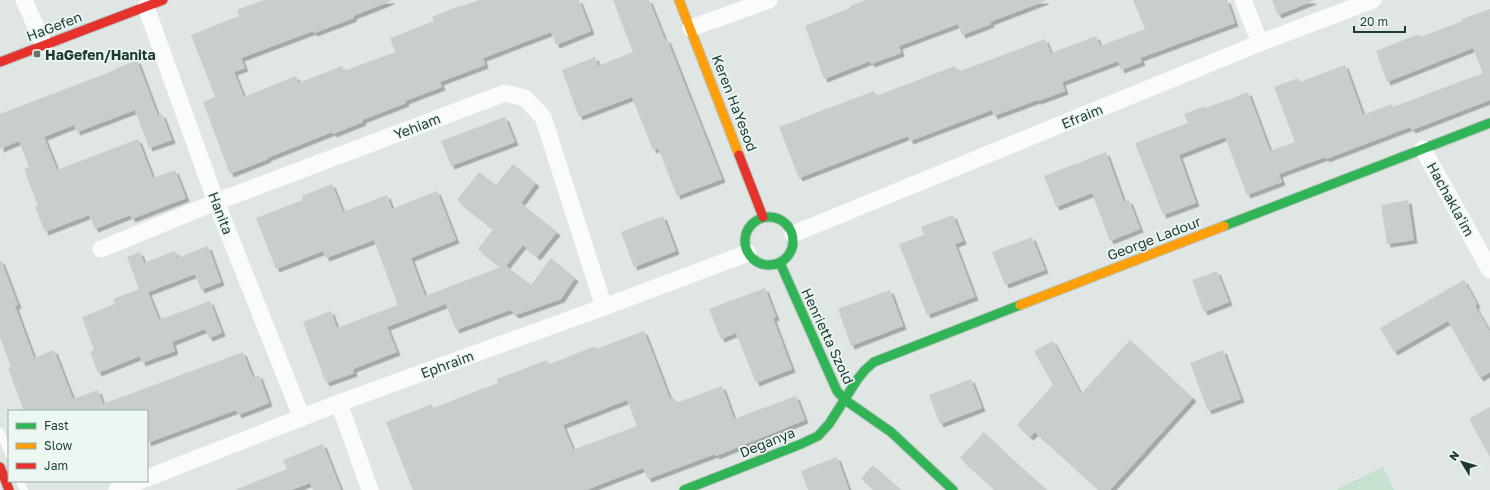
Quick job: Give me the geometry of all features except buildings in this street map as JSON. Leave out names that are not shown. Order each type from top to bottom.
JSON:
[{"type":"main road","name":"HaGefen","points":[[0,62],[162,0]]},
{"type":"main road","name":"Keren HaYesod","points":[[679,0],[763,217]]},
{"type":"main road","name":"George Ladour","points":[[845,400],[865,370],[874,362],[1490,123]]},
{"type":"main road","points":[[771,216],[778,218],[790,227],[793,234],[794,242],[791,251],[787,258],[780,263],[773,265],[759,263],[748,253],[746,246],[747,231],[751,225],[763,217],[771,216]]},
{"type":"main road","name":"Henrietta Szold","points":[[780,263],[837,391],[845,400],[891,432],[953,490]]},
{"type":"main road","name":"Deganya","points":[[684,490],[818,436],[830,424],[845,400]]},
{"type":"main road","points":[[0,467],[8,486],[14,490]]},
{"type":"street","points":[[24,0],[44,45]]},
{"type":"street","points":[[691,28],[769,0]]},
{"type":"street","points":[[1243,0],[1260,43]]},
{"type":"street","name":"Efraim","points":[[793,234],[1260,43],[1373,0]]},
{"type":"street","name":"Hanita","points":[[146,7],[216,202],[302,418]]},
{"type":"street","name":"Yehiam","points":[[101,249],[216,202],[505,93],[525,98],[543,116],[604,307]]},
{"type":"street","name":"Hachakla'im","points":[[1423,149],[1490,270]]},
{"type":"street","name":"Ephraim","points":[[148,478],[339,403],[748,253]]},
{"type":"street","points":[[339,403],[370,490]]},
{"type":"street","points":[[117,490],[137,482]]},
{"type":"lane","points":[[0,432],[8,452]]},
{"type":"green space","points":[[1383,467],[1394,490],[1337,489]]},
{"type":"traffic: fast","points":[[1224,226],[1490,123]]},
{"type":"traffic: fast","points":[[764,217],[774,217],[786,224],[793,236],[793,241],[793,246],[786,258],[774,265],[764,265],[756,261],[749,254],[745,246],[745,236],[749,228],[756,221],[764,217]]},
{"type":"traffic: fast","points":[[780,263],[837,391],[845,400],[891,432],[953,490]]},
{"type":"traffic: fast","points":[[684,490],[818,436],[829,424],[857,380],[874,362],[1020,305]]},
{"type":"traffic: slow","points":[[679,0],[739,155]]},
{"type":"traffic: slow","points":[[1020,305],[1224,226]]},
{"type":"traffic: jam","points":[[0,62],[163,0]]},
{"type":"traffic: jam","points":[[739,155],[763,217]]},
{"type":"traffic: jam","points":[[0,467],[9,490]]},
{"type":"place","name":"HaGefen/Hanita","points":[[37,54]]}]
